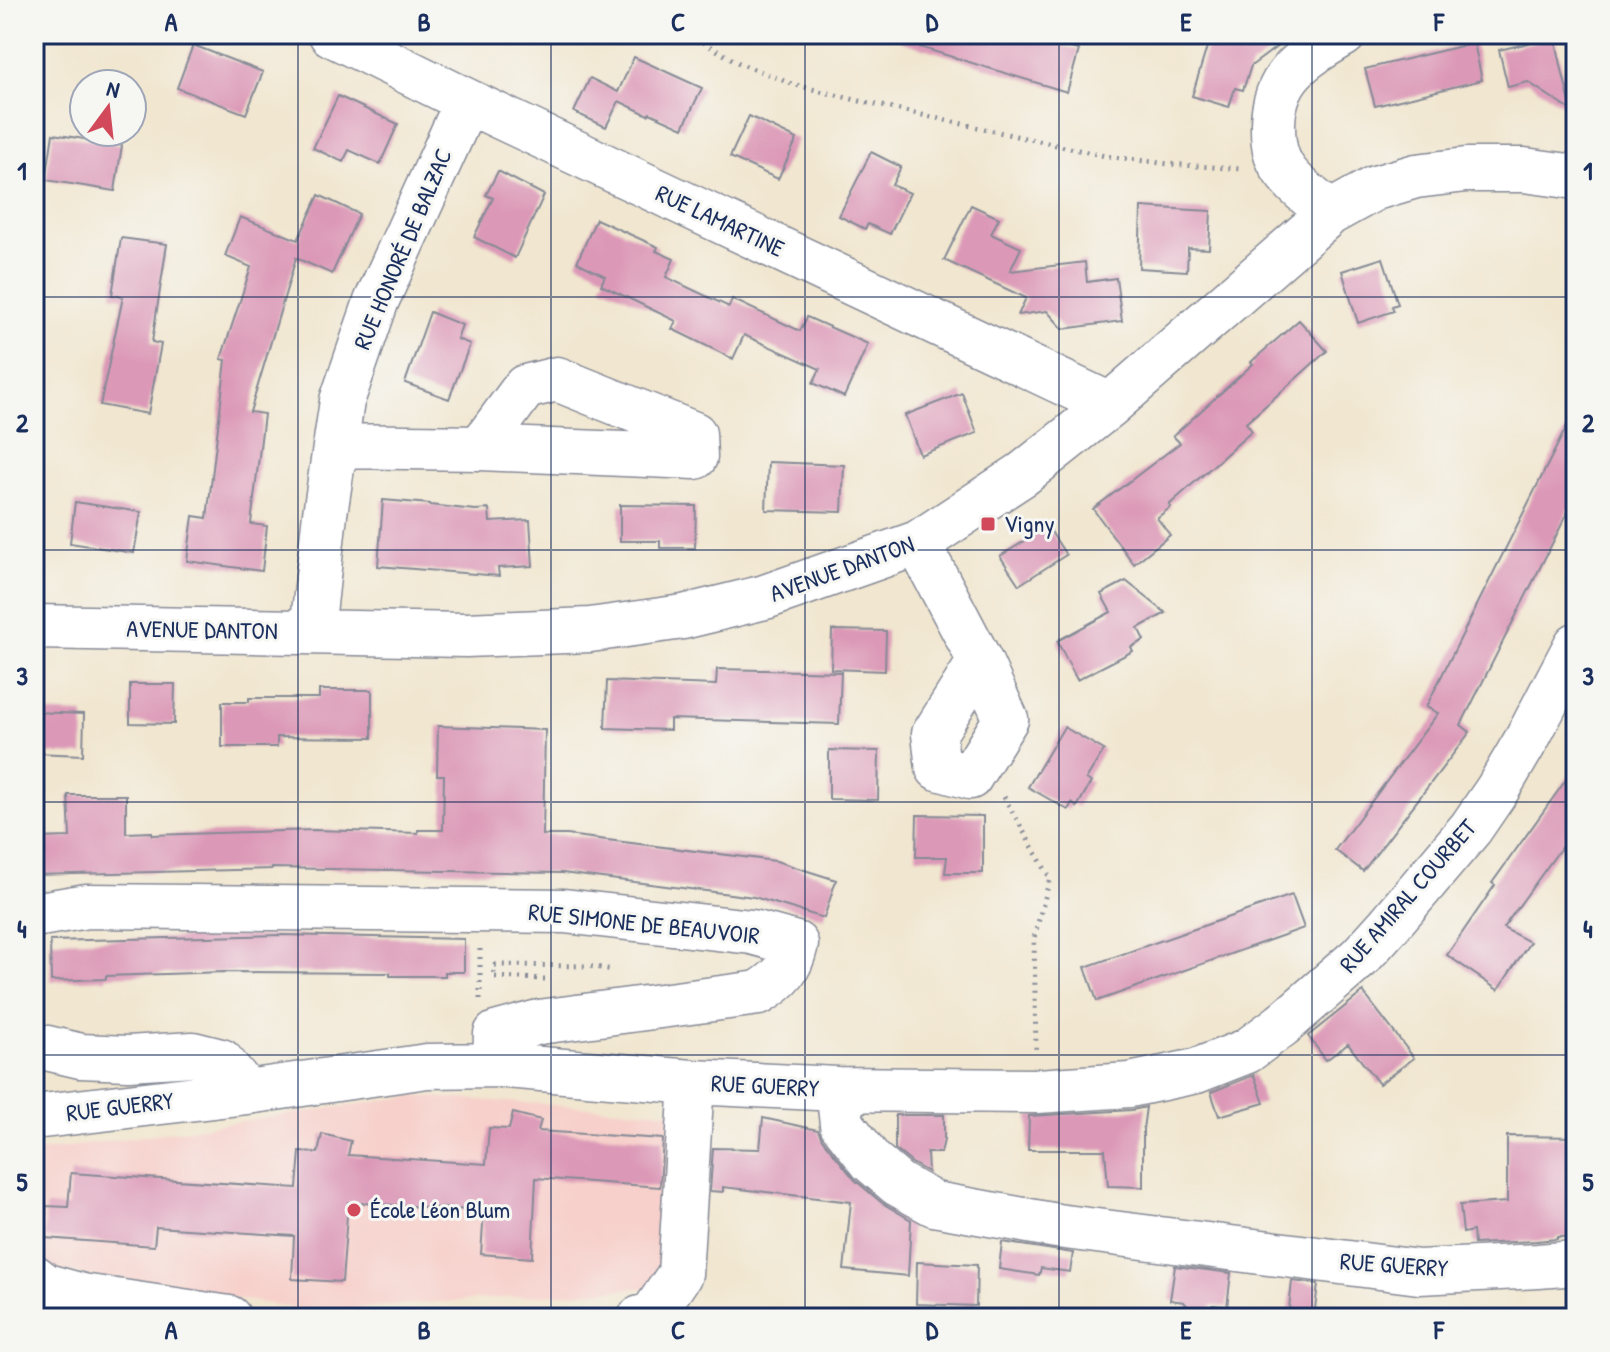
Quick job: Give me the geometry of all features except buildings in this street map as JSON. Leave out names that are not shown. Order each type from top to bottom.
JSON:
[{"type":"street","name":"RUE LAMARTINE","points":[[331,34],[1110,405]]},
{"type":"street","points":[[1330,213],[1286,173],[1277,159],[1273,145],[1274,110],[1282,84],[1294,67],[1344,34]]},
{"type":"street","name":"RUE HONORÉ DE BALZAC","points":[[312,631],[342,401],[376,302],[467,101]]},
{"type":"street","name":"AVENUE DANTON","points":[[34,627],[466,635],[590,630],[683,617],[765,597],[918,543],[1023,474],[1110,405],[1330,213],[1375,188],[1416,176],[1466,170],[1524,170],[1576,177]]},
{"type":"street","points":[[335,446],[480,448]]},
{"type":"street","points":[[918,543],[980,661],[934,734],[938,768],[970,777],[982,757]]},
{"type":"street","name":"RUE AMIRAL COURBET","points":[[838,1089],[1037,1091],[1130,1085],[1196,1071],[1247,1051],[1360,957],[1471,828],[1528,737],[1576,645]]},
{"type":"street","name":"RUE SIMONE DE BEAUVOIR","points":[[34,915],[87,906],[564,911],[752,932],[796,944],[792,962],[785,972],[759,993],[539,1022],[496,1034],[495,1065]]},
{"type":"street","points":[[34,1045],[81,1056],[128,1058],[193,1054],[221,1061],[247,1092]]},
{"type":"street","name":"RUE GUERRY","points":[[34,1117],[247,1092],[427,1066],[495,1065],[692,1082],[838,1089],[842,1124],[871,1161],[898,1184],[934,1204],[1057,1226],[1419,1272],[1576,1263]]},
{"type":"street","points":[[640,1318],[652,1315],[680,1274],[692,1082]]},
{"type":"street","points":[[34,1277],[46,1286],[82,1296],[229,1318]]},
{"type":"path","points":[[689,34],[739,63],[792,84],[860,101],[1105,156],[1286,173]]},
{"type":"path","points":[[982,757],[1050,878],[1034,938],[1037,1091]]},
{"type":"path","points":[[480,940],[480,1010]]},
{"type":"path","points":[[550,979],[493,977],[495,965],[588,966],[619,970]]},
{"type":"shaded area","name":"École Léon Blum","points":[[414,1096],[682,1113],[668,1286],[315,1311],[34,1267],[34,1152]]},
{"type":"place","name":"Vigny","points":[[988,524]]},
{"type":"place","name":"École Léon Blum","points":[[354,1210]]}]
